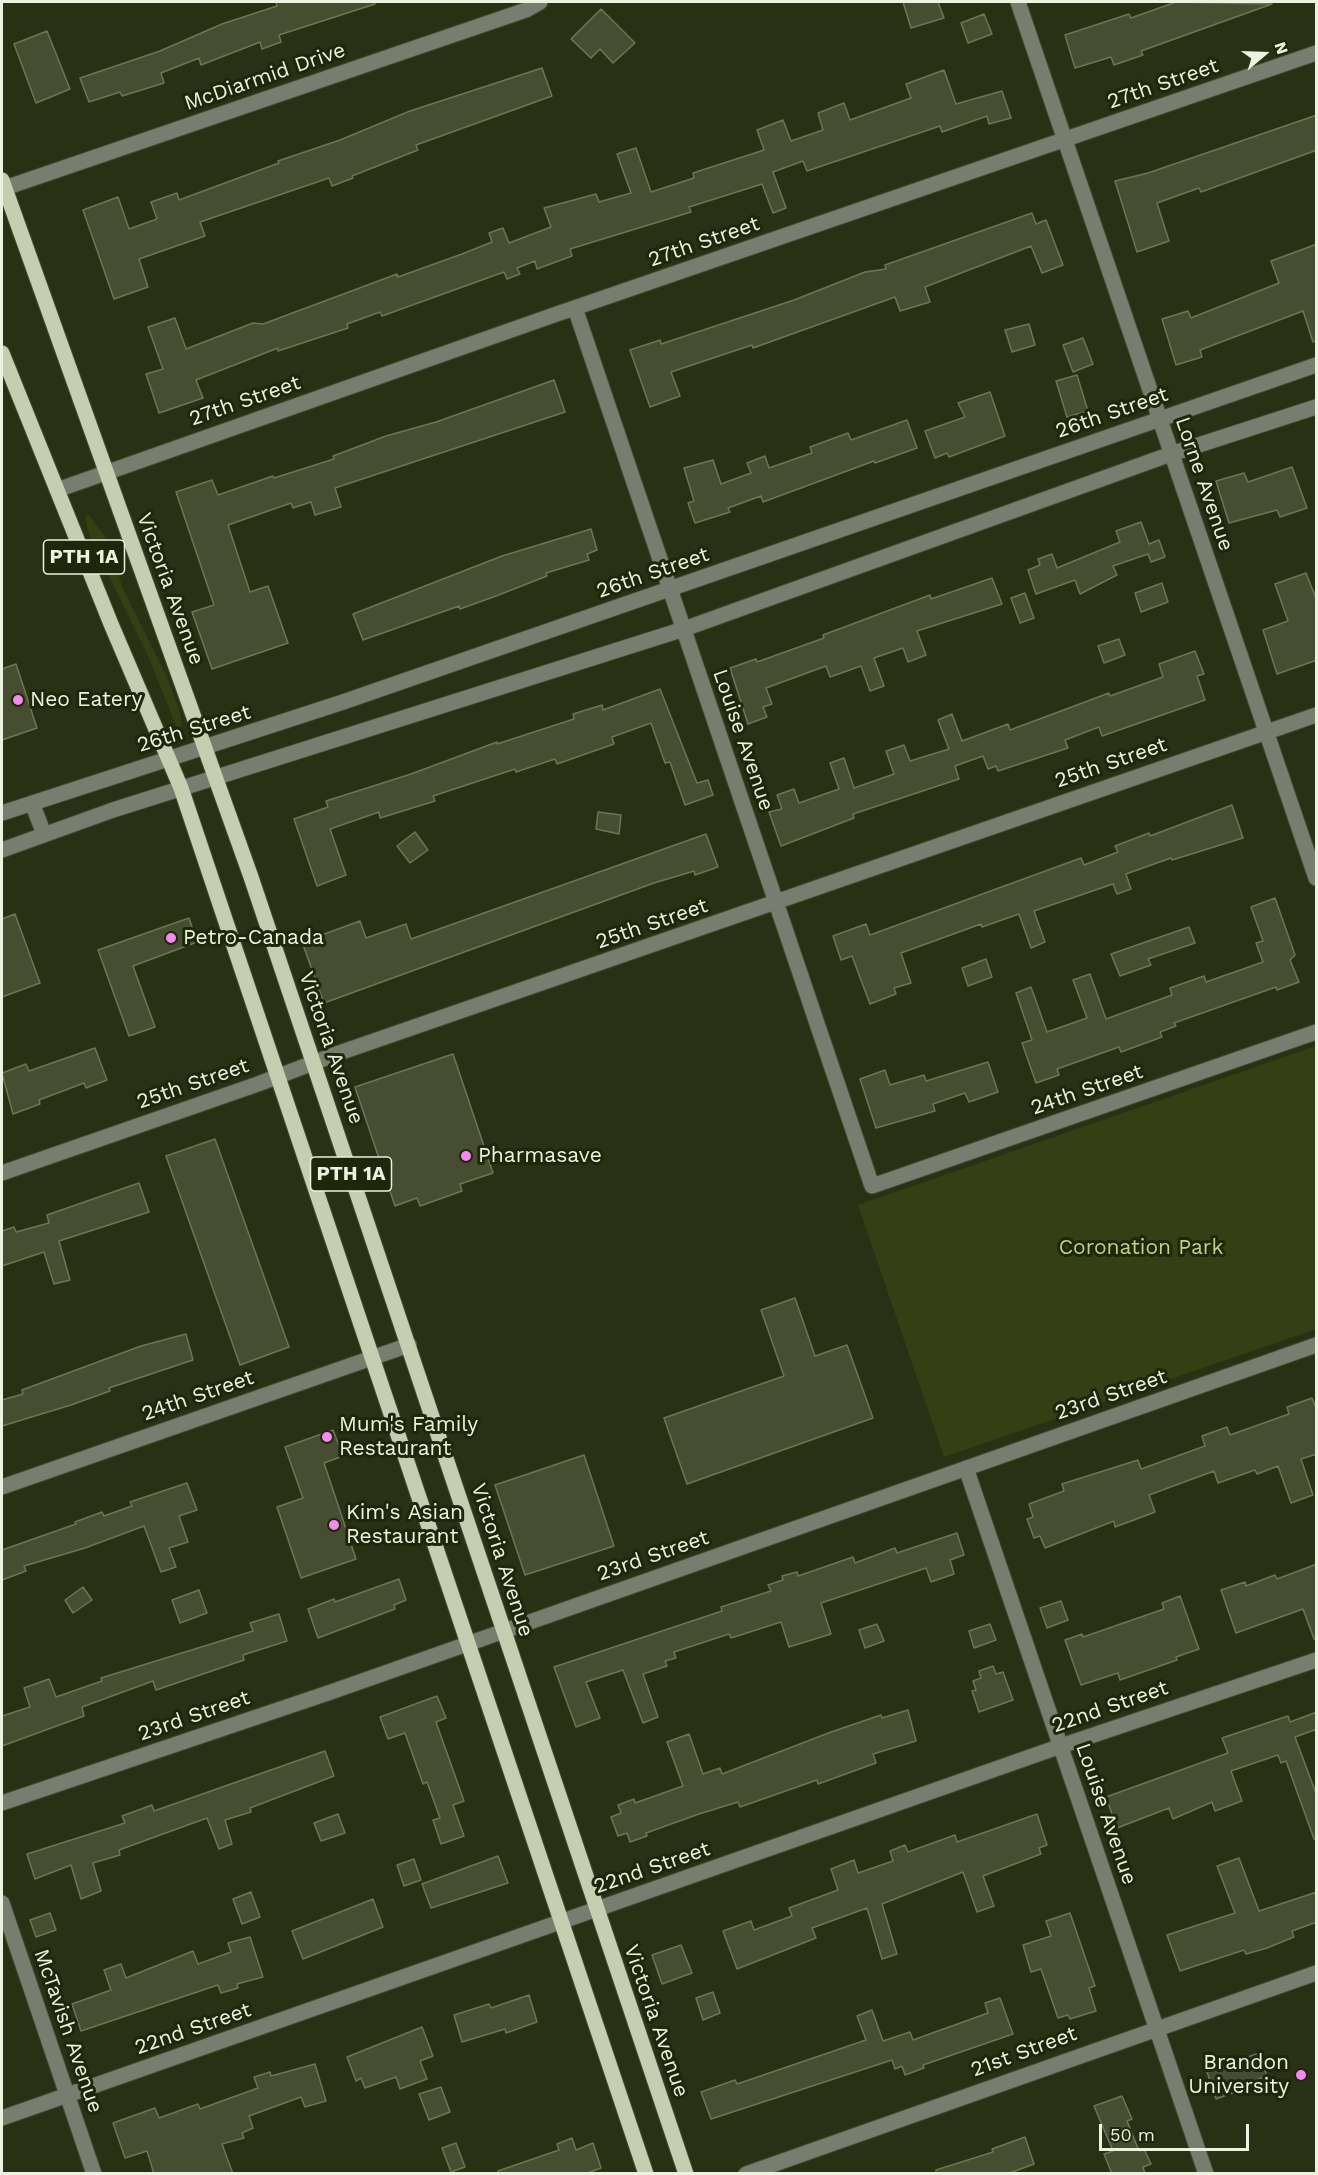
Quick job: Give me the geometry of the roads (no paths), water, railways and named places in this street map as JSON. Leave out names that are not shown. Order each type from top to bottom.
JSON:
[{"type":"main road","name":"Victoria Avenue","points":[[2,186],[205,748],[409,1345],[686,2174]]},
{"type":"main road","name":"PTH 1A","points":[[2,353],[181,788],[646,2174]]},
{"type":"street","name":"McDiarmid Drive","points":[[2,186],[526,10],[540,2]]},
{"type":"street","name":"Lorne Avenue","points":[[1018,2],[1317,878]]},
{"type":"street","name":"27th Street","points":[[57,490],[575,308],[1317,53]]},
{"type":"street","name":"Louise Avenue","points":[[575,308],[872,1186]]},
{"type":"street","name":"26th Street","points":[[2,813],[205,748],[1317,365]]},
{"type":"street","points":[[2,850],[181,788],[684,629],[1171,454],[1317,407]]},
{"type":"street","name":"25th Street","points":[[2,1173],[1267,730],[1317,715]]},
{"type":"street","points":[[32,803],[44,834]]},
{"type":"street","name":"24th Street","points":[[872,1186],[1317,1032]]},
{"type":"street","name":"24th Street","points":[[2,1487],[409,1345]]},
{"type":"street","name":"23rd Street","points":[[2,1803],[468,1643],[1317,1346]]},
{"type":"street","name":"Louise Avenue","points":[[966,1468],[1206,2174]]},
{"type":"street","name":"22nd Street","points":[[2,2118],[1061,1746],[1317,1660]]},
{"type":"street","name":"McTavish Avenue","points":[[2,1903],[94,2174]]},
{"type":"street","name":"21st Street","points":[[746,2174],[1157,2027],[1317,1973]]},
{"type":"place","name":"Neo Eatery","points":[[18,700]]},
{"type":"place","name":"Petro-Canada","points":[[171,938]]},
{"type":"place","name":"Pharmasave","points":[[466,1156]]},
{"type":"place","name":"Mum's Family Restaurant","points":[[327,1437]]},
{"type":"place","name":"Kim's Asian Restaurant","points":[[334,1525]]},
{"type":"place","name":"Brandon University","points":[[1301,2075]]},
{"type":"park label","name":"Coronation Park","points":[[1141,1248]]}]
